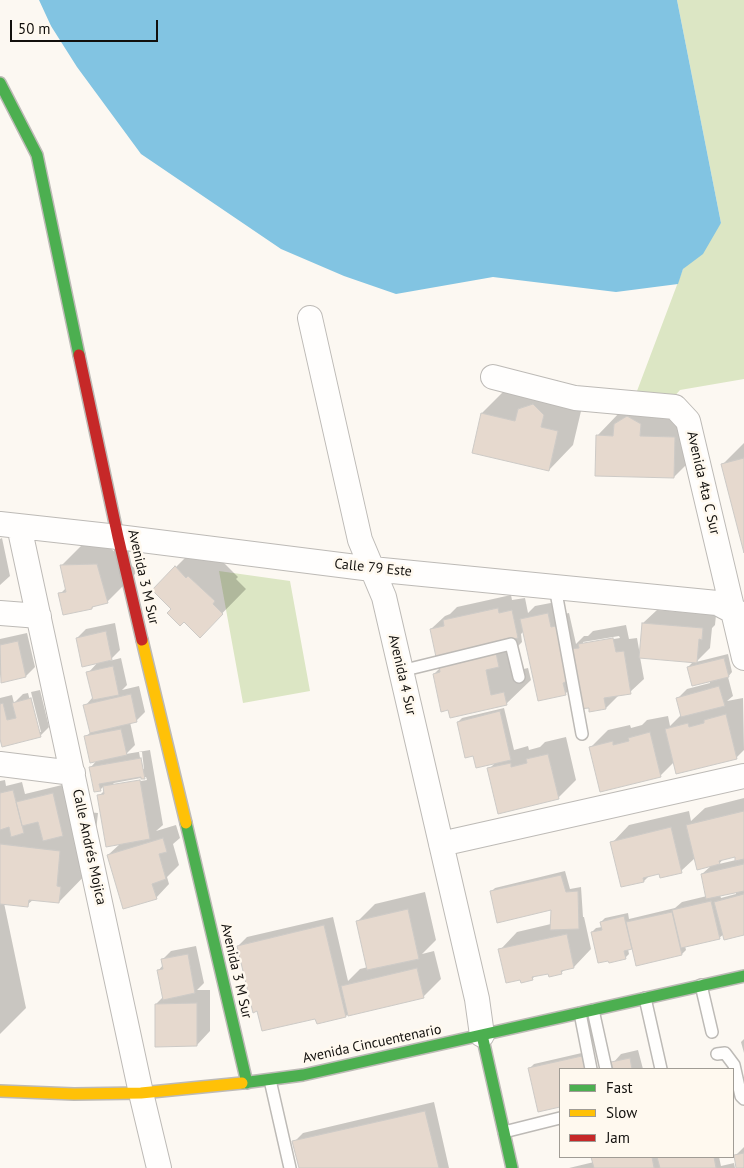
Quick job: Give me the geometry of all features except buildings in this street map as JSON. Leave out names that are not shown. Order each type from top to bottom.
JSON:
[{"type":"street","name":"Avenida 3 M Sur","points":[[0,83],[37,155],[118,537],[247,1083]]},
{"type":"street","name":"Avenida 4 Sur","points":[[310,318],[360,540],[384,597],[477,998],[482,1035]]},
{"type":"street","name":"Avenida 4ta C Sur","points":[[493,377],[574,398],[675,407],[688,420],[739,613],[744,658]]},
{"type":"street","name":"Calle 79 Este","points":[[10,525],[372,569],[717,603],[739,613]]},
{"type":"street","name":"Calle Andrés Mojica","points":[[10,525],[39,616],[141,1093],[159,1168]]},
{"type":"street","points":[[0,613],[39,616]]},
{"type":"street","points":[[0,764],[73,772]]},
{"type":"street","points":[[441,844],[744,776]]},
{"type":"street","name":"Avenida Cincuentenario","points":[[0,1091],[74,1094],[141,1093],[270,1080],[744,976]]},
{"type":"street","points":[[482,1035],[512,1168]]},
{"type":"lane","points":[[555,587],[582,734]]},
{"type":"lane","points":[[401,671],[512,644],[519,677]]},
{"type":"lane","points":[[701,986],[712,1032]]},
{"type":"lane","points":[[645,998],[661,1068]]},
{"type":"lane","points":[[593,1010],[606,1068]]},
{"type":"lane","points":[[580,1013],[591,1068]]},
{"type":"lane","points":[[716,1054],[725,1053],[734,1065],[741,1096],[744,1099]]},
{"type":"lane","points":[[270,1080],[290,1168]]},
{"type":"lane","points":[[504,1132],[559,1118]]},
{"type":"green space","points":[[677,0],[744,0],[744,379],[680,390],[672,399],[637,391],[683,269],[721,223]]},
{"type":"green space","points":[[219,571],[290,581],[310,691],[243,703]]},
{"type":"water","points":[[39,0],[677,0],[721,223],[703,254],[683,269],[678,284],[616,292],[493,277],[396,294],[344,276],[281,249],[141,154],[77,67],[51,26]]},
{"type":"traffic: fast","points":[[0,83],[37,155],[79,355]]},
{"type":"traffic: fast","points":[[186,823],[247,1083]]},
{"type":"traffic: fast","points":[[242,1083],[303,1075],[744,976]]},
{"type":"traffic: fast","points":[[482,1035],[512,1168]]},
{"type":"traffic: slow","points":[[142,640],[186,823]]},
{"type":"traffic: slow","points":[[0,1091],[74,1094],[141,1093],[242,1083]]},
{"type":"traffic: jam","points":[[79,355],[142,640]]}]
